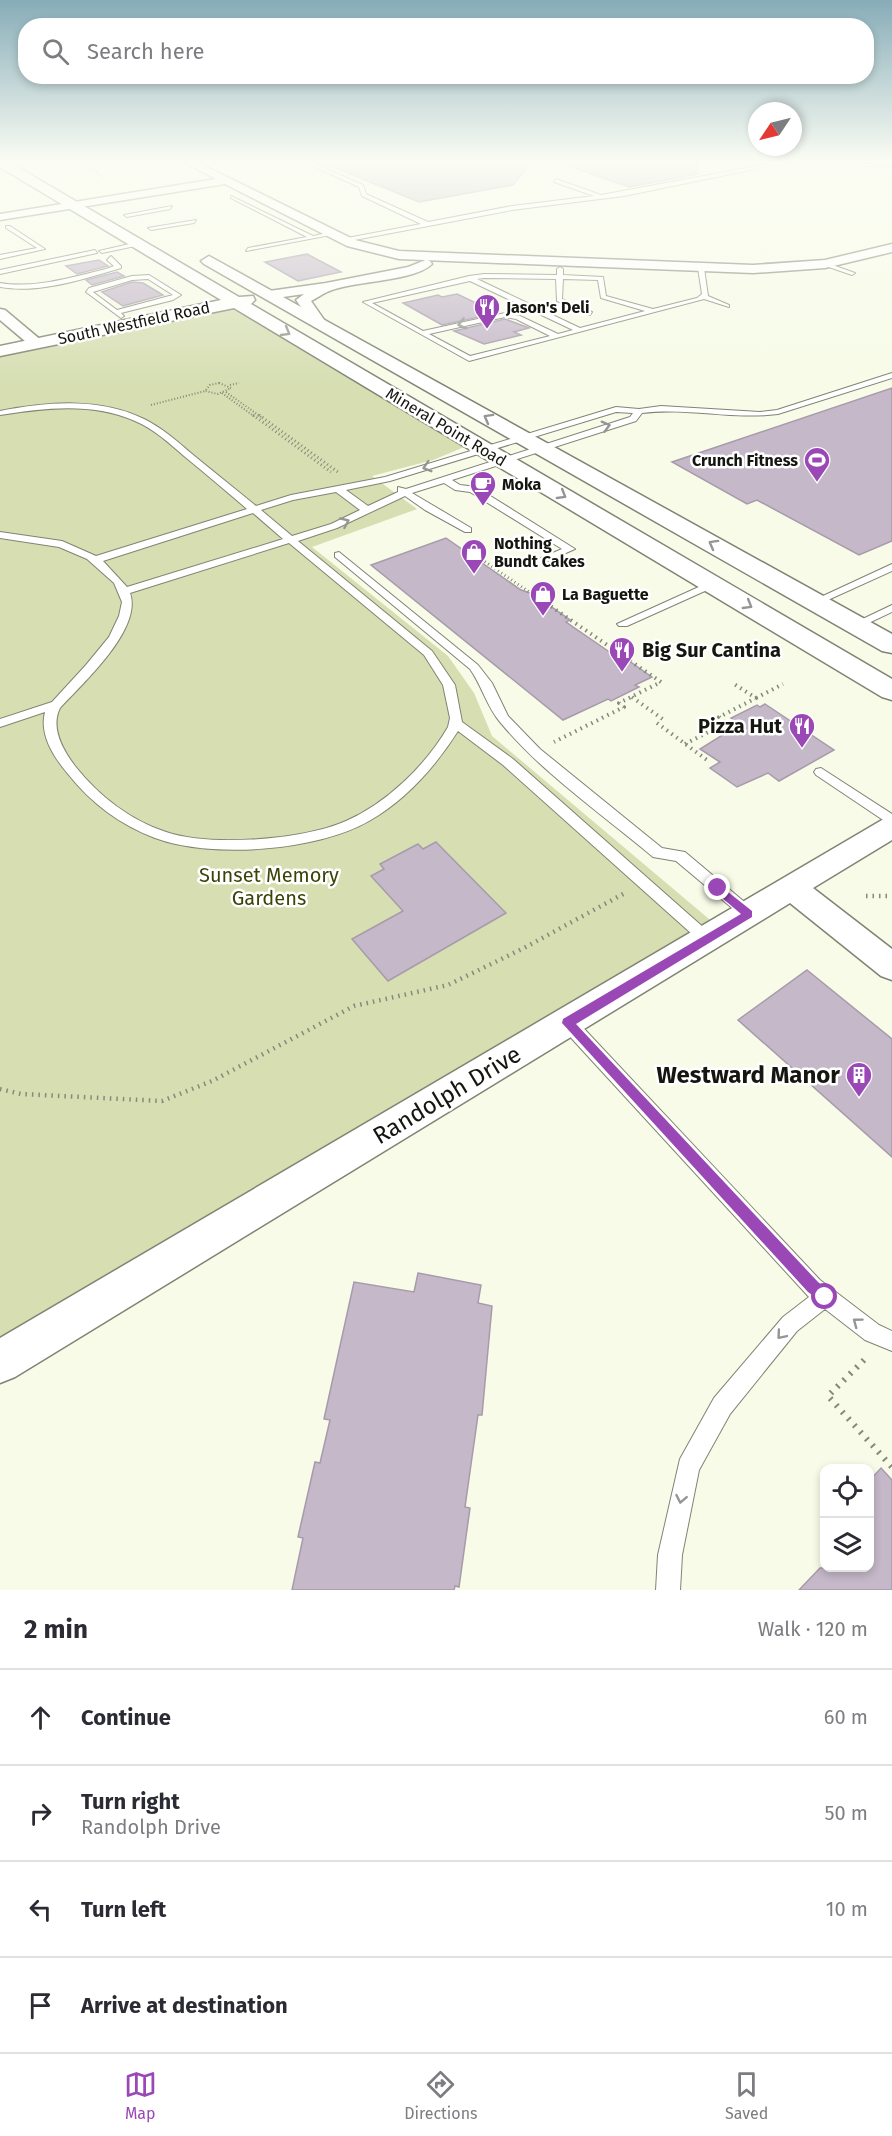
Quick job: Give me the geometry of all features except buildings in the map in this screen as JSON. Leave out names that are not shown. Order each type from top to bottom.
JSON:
[{"type":"main road","name":"Mineral Point Road","points":[[125,236],[892,691]]},
{"type":"main road","points":[[165,236],[170,239]]},
{"type":"main road","name":"Mineral Point Road","points":[[199,256],[892,645]]},
{"type":"main road","name":"South Westfield Road","points":[[0,351],[269,295]]},
{"type":"street","points":[[337,236],[378,252],[560,270],[697,264],[770,269],[825,264],[892,248]]},
{"type":"street","points":[[377,269],[387,260],[378,252]]},
{"type":"street","points":[[269,295],[287,287],[396,265],[416,257]]},
{"type":"street","points":[[399,272],[416,263],[416,257]]},
{"type":"street","points":[[269,295],[326,288],[450,259]]},
{"type":"street","points":[[320,324],[310,307],[305,304],[304,298],[326,288]]},
{"type":"street","points":[[0,312],[37,344]]},
{"type":"street","name":"Randolph Drive","points":[[0,1362],[892,827]]},
{"type":"street","points":[[792,888],[892,967]]},
{"type":"lane","points":[[0,257],[42,249],[21,236]]},
{"type":"lane","points":[[248,250],[322,236]]},
{"type":"lane","points":[[344,240],[364,236]]},
{"type":"lane","points":[[0,272],[138,244]]},
{"type":"lane","points":[[0,285],[26,287],[119,267],[110,260],[111,258]]},
{"type":"lane","points":[[697,264],[705,297]]},
{"type":"lane","points":[[825,264],[852,273]]},
{"type":"lane","points":[[560,270],[560,300],[590,313]]},
{"type":"lane","points":[[652,311],[603,297],[601,278],[560,270],[469,278],[366,302],[469,359],[557,336],[579,330],[652,311],[705,297],[727,306]]},
{"type":"lane","points":[[115,312],[177,297],[177,293],[154,278],[143,278],[91,292],[115,312],[132,324]]},
{"type":"lane","points":[[469,278],[579,330]]},
{"type":"lane","points":[[613,306],[624,303]]},
{"type":"lane","points":[[580,316],[602,309]]},
{"type":"lane","points":[[422,333],[505,315],[518,317],[557,336]]},
{"type":"lane","points":[[559,321],[570,318]]},
{"type":"lane","points":[[97,559],[340,481],[387,480],[494,455],[616,409],[639,411],[661,408],[760,414],[778,412],[892,375]]},
{"type":"lane","points":[[0,413],[44,406],[88,406],[109,409],[142,419],[403,630],[428,653],[444,672],[453,693],[456,723],[422,772],[380,808],[350,825],[323,834],[250,845],[174,839],[132,822],[105,804],[63,762],[53,735],[50,717],[57,704],[92,667],[118,631],[127,606],[123,592],[109,571],[97,559],[84,552],[49,540],[0,535]]},
{"type":"lane","points":[[123,592],[334,526],[405,492],[445,479],[494,455],[532,442],[633,419],[639,411]]},
{"type":"lane","points":[[445,479],[458,488],[473,490],[570,549],[532,564]]},
{"type":"lane","points":[[387,480],[466,529]]},
{"type":"lane","points":[[340,481],[368,511]]},
{"type":"lane","points":[[339,555],[474,667],[486,683],[503,718],[560,773],[658,853],[681,856],[748,914]]},
{"type":"lane","points":[[816,602],[892,567]]},
{"type":"lane","points":[[623,624],[712,584]]},
{"type":"lane","points":[[856,625],[892,608]]},
{"type":"lane","points":[[0,723],[57,704]]},
{"type":"lane","points":[[456,723],[508,762],[707,939]]},
{"type":"lane","points":[[821,772],[892,821]]},
{"type":"lane","points":[[568,1023],[813,1287],[872,1333],[892,1341]]},
{"type":"lane","points":[[668,1590],[670,1556],[688,1467],[722,1406],[790,1324],[825,1297]]},
{"type":"path","points":[[208,381],[212,384],[230,386],[239,383]]},
{"type":"path","points":[[206,392],[206,387],[212,384]]},
{"type":"path","points":[[224,393],[231,388],[230,386]]},
{"type":"path","points":[[149,407],[206,392],[224,393],[340,481]]},
{"type":"path","points":[[466,529],[449,536],[455,543],[475,552],[662,682],[619,703],[624,707],[548,745]]},
{"type":"path","points":[[734,684],[756,698]]},
{"type":"path","points":[[686,744],[726,723],[719,717],[783,684]]},
{"type":"path","points":[[631,697],[664,720]]},
{"type":"path","points":[[657,723],[707,760]]},
{"type":"path","points":[[0,1089],[43,1095],[162,1101],[212,1081],[354,1006],[448,985],[524,948],[644,883]]},
{"type":"path","points":[[866,896],[892,897]]},
{"type":"path","points":[[864,1360],[828,1396],[892,1467]]},
{"type":"green space","name":"Sunset Memory Gardens","points":[[235,302],[474,443],[433,460],[372,476],[417,509],[312,547],[448,656],[474,693],[492,736],[722,930],[0,1362],[0,351]]},
{"type":"place","name":"Jason's Deli","points":[[487,330]]},
{"type":"place","name":"Crunch Fitness","points":[[817,483]]},
{"type":"place","name":"Moka","points":[[483,507]]},
{"type":"place","name":"Nothing Bundt Cakes","points":[[474,575]]},
{"type":"place","name":"La Baguette","points":[[543,617]]},
{"type":"place","name":"Big Sur Cantina","points":[[622,673]]},
{"type":"place","name":"Pizza Hut","points":[[802,749]]},
{"type":"place","name":"Westward Manor","points":[[859,1098]]},
{"type":"route","points":[[718,888],[748,914],[568,1023],[813,1287],[825,1297]]}]
